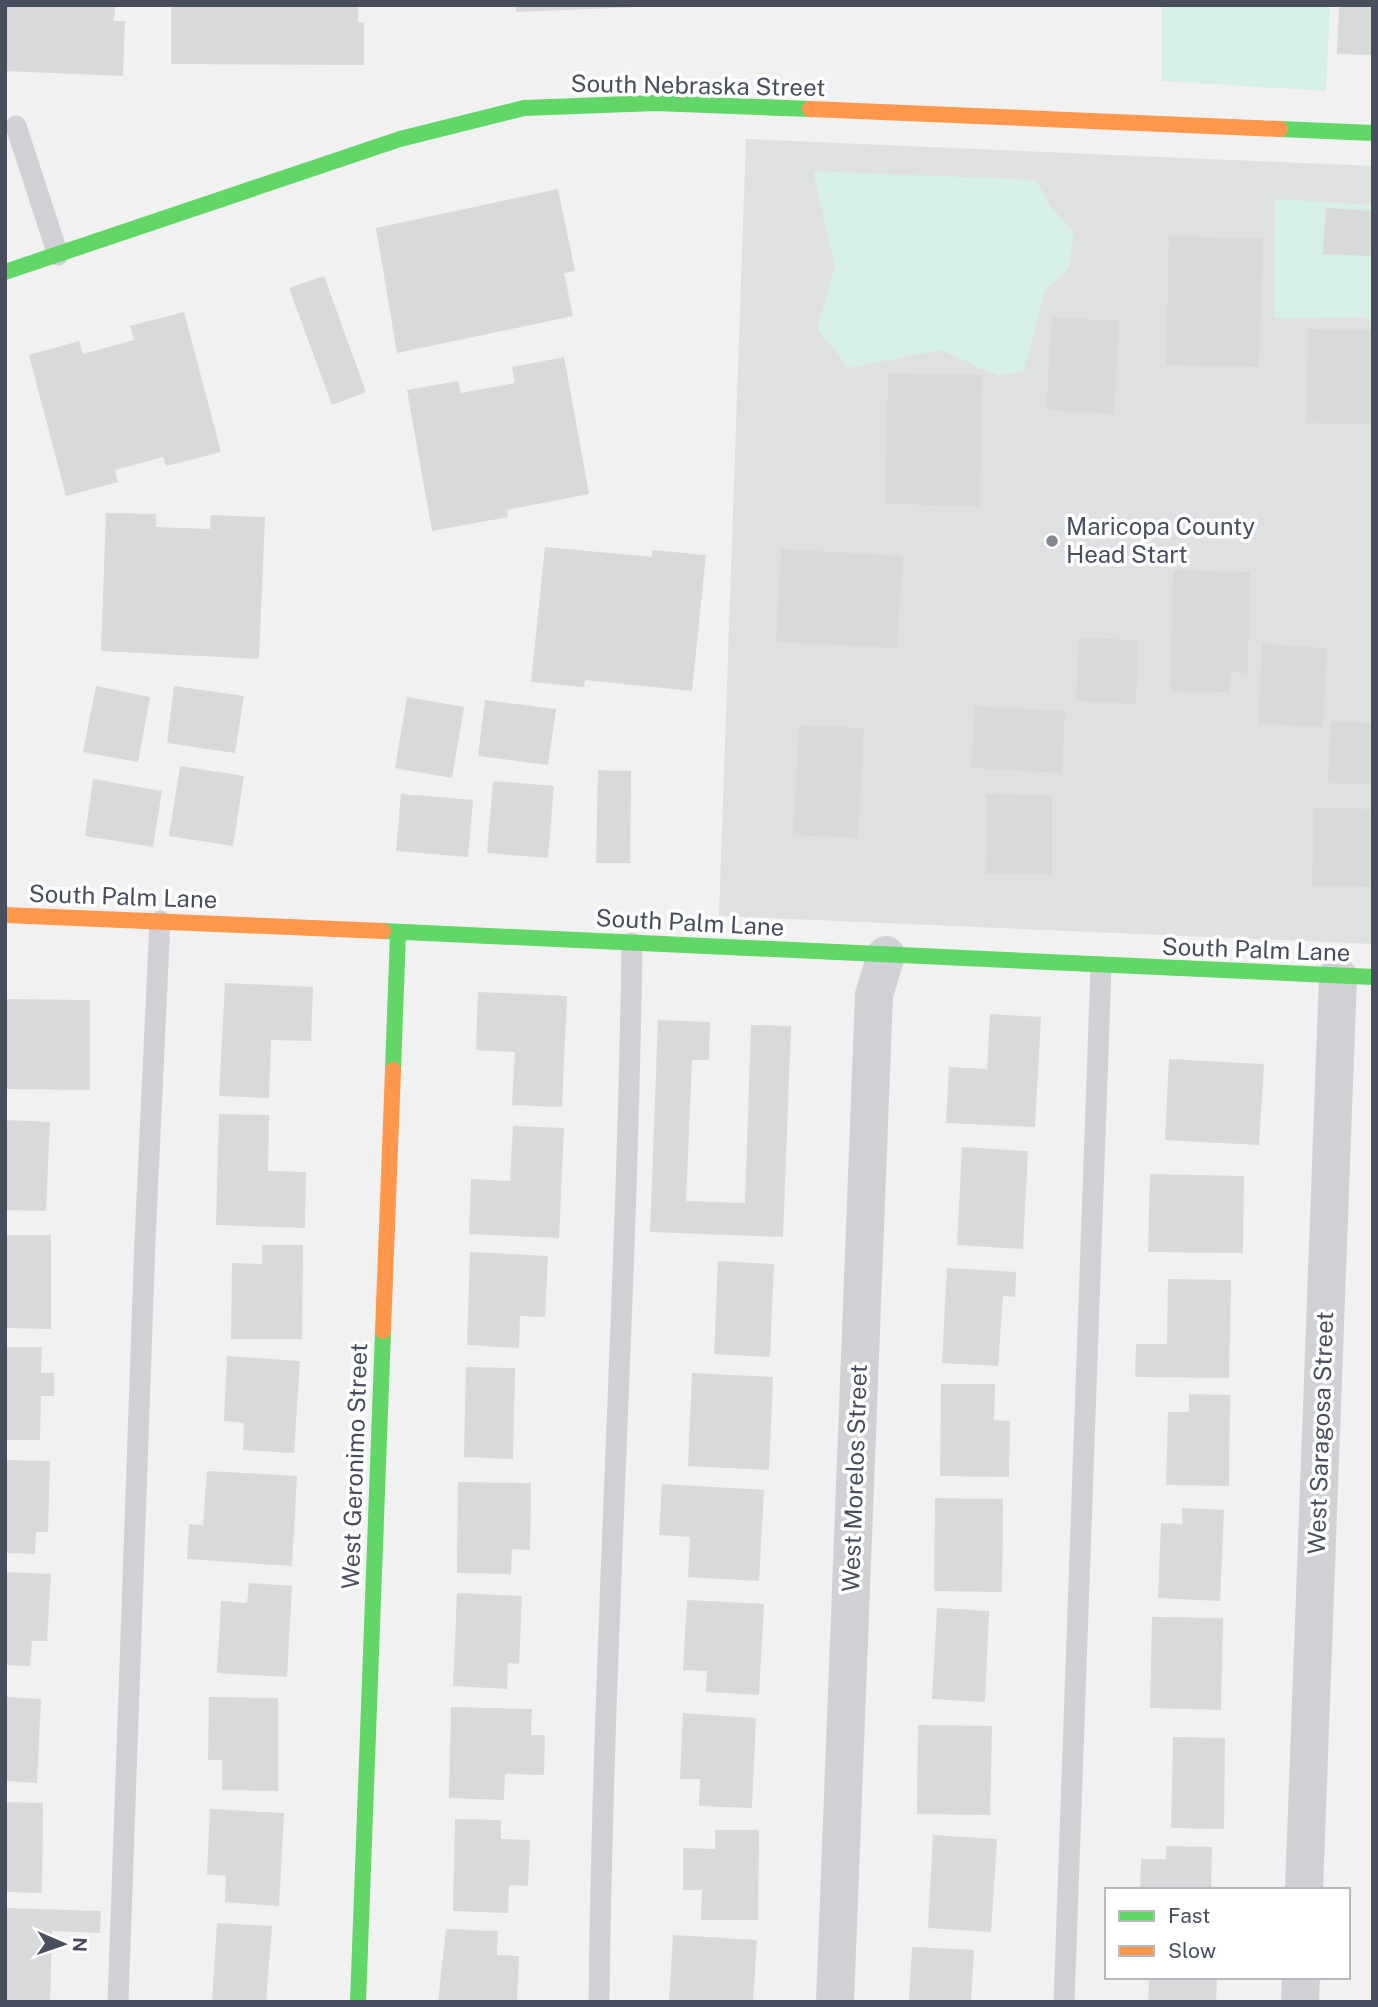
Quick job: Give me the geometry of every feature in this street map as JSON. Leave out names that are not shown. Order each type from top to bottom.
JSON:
[{"type":"street","name":"South Nebraska Street","points":[[5,272],[400,139],[524,108],[656,103],[1373,133]]},
{"type":"street","name":"South Palm Lane","points":[[5,915],[1101,967],[1355,976]]},
{"type":"street","name":"West Geronimo Street","points":[[358,2002],[398,933]]},
{"type":"street","name":"West Morelos Street","points":[[835,2002],[874,995],[886,955]]},
{"type":"street","name":"West Saragosa Street","points":[[1304,1888],[1355,976]]},
{"type":"street","points":[[1300,2002],[1301,1979]]},
{"type":"lane","points":[[16,126],[58,255]]},
{"type":"lane","points":[[118,2002],[145,1241],[160,921]]},
{"type":"lane","points":[[599,2002],[601,1805],[629,1166],[632,943]]},
{"type":"lane","points":[[1064,2002],[1101,967]]},
{"type":"shaded area","name":"Maricopa County Head Start","points":[[746,139],[1373,166],[1373,944],[719,916]]},
{"type":"green space","points":[[1162,5],[1330,5],[1326,91],[1162,81]]},
{"type":"green space","points":[[813,171],[1036,180],[1050,205],[1074,233],[1069,268],[1045,291],[1024,371],[999,376],[940,350],[848,368],[817,328],[835,267]]},
{"type":"green space","points":[[1275,199],[1373,205],[1373,326],[1365,317],[1274,318]]},
{"type":"building","points":[[5,5],[115,5],[114,21],[125,21],[123,76],[5,71]]},
{"type":"building","points":[[171,5],[358,5],[358,23],[364,22],[364,65],[171,64]]},
{"type":"building","points":[[515,5],[640,5],[640,7],[516,12]]},
{"type":"building","points":[[1339,5],[1373,5],[1373,55],[1337,54]]},
{"type":"building","points":[[558,189],[575,271],[564,273],[573,316],[397,353],[376,228]]},
{"type":"building","points":[[1326,208],[1373,211],[1373,256],[1323,254]]},
{"type":"building","points":[[1169,236],[1263,239],[1259,367],[1166,365]]},
{"type":"building","points":[[324,276],[366,392],[332,405],[289,288]]},
{"type":"building","points":[[184,312],[221,452],[166,466],[163,457],[115,470],[118,482],[66,496],[29,355],[79,341],[83,354],[134,340],[130,326]]},
{"type":"building","points":[[1052,317],[1119,321],[1114,414],[1046,410]]},
{"type":"building","points":[[1308,329],[1373,330],[1373,424],[1306,423]]},
{"type":"building","points":[[564,357],[589,494],[507,510],[508,517],[432,531],[407,390],[458,381],[461,393],[515,383],[512,367]]},
{"type":"building","points":[[888,373],[982,375],[980,506],[885,504]]},
{"type":"building","points":[[106,513],[156,514],[156,527],[210,529],[211,515],[265,517],[259,659],[101,651]]},
{"type":"building","points":[[545,547],[652,557],[652,550],[706,555],[692,691],[585,680],[584,687],[531,682]]},
{"type":"building","points":[[781,549],[903,556],[897,648],[776,642]]},
{"type":"building","points":[[1173,570],[1250,572],[1248,673],[1230,672],[1230,692],[1170,691]]},
{"type":"building","points":[[1079,638],[1138,640],[1136,704],[1076,701]]},
{"type":"building","points":[[1262,644],[1327,648],[1323,727],[1258,724]]},
{"type":"building","points":[[96,686],[150,697],[138,762],[83,752]]},
{"type":"building","points":[[174,686],[244,696],[235,753],[167,743]]},
{"type":"building","points":[[407,697],[464,707],[452,778],[395,768]]},
{"type":"building","points":[[485,700],[556,709],[548,765],[478,756]]},
{"type":"building","points":[[975,706],[1065,711],[1062,773],[971,768]]},
{"type":"building","points":[[1331,721],[1373,723],[1373,785],[1328,783]]},
{"type":"building","points":[[799,725],[864,728],[858,838],[793,835]]},
{"type":"building","points":[[180,766],[244,776],[233,846],[169,836]]},
{"type":"building","points":[[598,770],[631,771],[630,863],[596,863]]},
{"type":"building","points":[[93,779],[162,791],[153,847],[85,836]]},
{"type":"building","points":[[493,781],[554,786],[548,858],[487,853]]},
{"type":"building","points":[[401,794],[473,800],[468,857],[396,851]]},
{"type":"building","points":[[987,794],[1052,795],[1052,874],[986,874]]},
{"type":"building","points":[[1314,808],[1373,809],[1373,887],[1312,886]]},
{"type":"building","points":[[225,983],[313,987],[311,1041],[271,1040],[269,1098],[219,1096]]},
{"type":"building","points":[[478,992],[567,996],[562,1107],[512,1105],[515,1052],[476,1050]]},
{"type":"building","points":[[5,999],[90,1000],[90,1090],[5,1089]]},
{"type":"building","points":[[990,1014],[1041,1017],[1035,1127],[946,1123],[949,1067],[987,1069]]},
{"type":"building","points":[[658,1020],[710,1022],[709,1060],[692,1060],[686,1201],[745,1203],[751,1025],[791,1026],[783,1237],[650,1232]]},
{"type":"building","points":[[1169,1059],[1264,1064],[1259,1145],[1165,1140]]},
{"type":"building","points":[[219,1114],[269,1115],[268,1171],[306,1172],[305,1228],[216,1225]]},
{"type":"building","points":[[5,1120],[50,1122],[46,1211],[5,1210]]},
{"type":"building","points":[[513,1126],[564,1128],[559,1238],[469,1234],[471,1179],[510,1181]]},
{"type":"building","points":[[962,1147],[1028,1151],[1023,1249],[957,1245]]},
{"type":"building","points":[[1150,1174],[1244,1176],[1243,1253],[1148,1252]]},
{"type":"building","points":[[5,1235],[51,1235],[51,1329],[5,1328]]},
{"type":"building","points":[[262,1245],[303,1245],[302,1339],[231,1339],[232,1263],[262,1264]]},
{"type":"building","points":[[470,1252],[548,1256],[545,1317],[520,1316],[519,1348],[467,1345]]},
{"type":"building","points":[[718,1261],[774,1264],[770,1357],[714,1354]]},
{"type":"building","points":[[947,1268],[1016,1272],[1015,1297],[1003,1296],[998,1366],[942,1363]]},
{"type":"building","points":[[1168,1279],[1231,1280],[1229,1378],[1135,1377],[1136,1344],[1167,1344]]},
{"type":"building","points":[[5,1347],[42,1347],[41,1373],[54,1373],[54,1396],[41,1396],[40,1440],[5,1440]]},
{"type":"building","points":[[227,1356],[300,1361],[294,1453],[243,1450],[244,1423],[224,1421]]},
{"type":"building","points":[[466,1367],[515,1368],[513,1459],[464,1457]]},
{"type":"building","points":[[692,1373],[773,1377],[769,1470],[688,1466]]},
{"type":"building","points":[[941,1384],[995,1384],[994,1420],[1010,1421],[1009,1477],[940,1476]]},
{"type":"building","points":[[1189,1394],[1230,1395],[1229,1486],[1166,1485],[1168,1412],[1189,1412]]},
{"type":"building","points":[[5,1460],[50,1461],[48,1532],[36,1532],[35,1554],[5,1553]]},
{"type":"building","points":[[207,1471],[297,1476],[292,1566],[187,1559],[189,1524],[203,1525]]},
{"type":"building","points":[[458,1482],[531,1483],[530,1550],[512,1549],[511,1574],[457,1573]]},
{"type":"building","points":[[662,1484],[764,1490],[759,1581],[688,1577],[690,1537],[659,1535]]},
{"type":"building","points":[[935,1498],[1003,1499],[1002,1592],[934,1591]]},
{"type":"building","points":[[1182,1508],[1224,1510],[1220,1601],[1158,1598],[1161,1523],[1182,1524]]},
{"type":"building","points":[[5,1572],[51,1574],[47,1641],[32,1641],[30,1666],[5,1665]]},
{"type":"building","points":[[249,1583],[292,1586],[287,1677],[217,1673],[221,1601],[247,1603]]},
{"type":"building","points":[[457,1593],[522,1596],[519,1664],[508,1663],[507,1689],[453,1686]]},
{"type":"building","points":[[687,1600],[764,1604],[759,1695],[706,1692],[707,1671],[683,1670]]},
{"type":"building","points":[[937,1608],[989,1611],[985,1702],[932,1699]]},
{"type":"building","points":[[1152,1617],[1223,1618],[1221,1710],[1150,1708]]},
{"type":"building","points":[[5,1697],[41,1699],[37,1783],[5,1781]]},
{"type":"building","points":[[209,1697],[278,1698],[278,1791],[222,1790],[222,1760],[208,1760]]},
{"type":"building","points":[[451,1707],[532,1709],[531,1735],[545,1735],[544,1775],[505,1774],[504,1800],[449,1798]]},
{"type":"building","points":[[683,1713],[756,1718],[752,1808],[699,1806],[700,1779],[680,1779]]},
{"type":"building","points":[[918,1725],[992,1726],[990,1815],[917,1814]]},
{"type":"building","points":[[1173,1737],[1225,1738],[1224,1829],[1171,1828]]},
{"type":"building","points":[[5,1802],[43,1803],[42,1893],[5,1892]]},
{"type":"building","points":[[210,1809],[284,1813],[279,1906],[225,1902],[226,1876],[207,1874]]},
{"type":"building","points":[[455,1819],[501,1820],[501,1839],[530,1840],[528,1886],[509,1885],[508,1913],[453,1911]]},
{"type":"building","points":[[715,1830],[759,1830],[758,1920],[701,1920],[702,1890],[683,1890],[683,1848],[715,1849]]},
{"type":"building","points":[[933,1835],[997,1839],[991,1932],[928,1928]]},
{"type":"building","points":[[1166,1846],[1212,1847],[1211,1888],[1140,1888],[1141,1859],[1166,1859]]},
{"type":"building","points":[[5,1908],[101,1911],[100,1933],[52,1931],[50,2002],[5,2002]]},
{"type":"building","points":[[217,1923],[272,1926],[266,2002],[212,2002]]},
{"type":"building","points":[[446,1929],[498,1931],[497,1955],[519,1956],[517,2002],[438,2002]]},
{"type":"building","points":[[673,1935],[757,1940],[753,2002],[669,2002]]},
{"type":"building","points":[[912,1947],[974,1950],[971,2002],[909,2002]]},
{"type":"building","points":[[1149,1979],[1217,1979],[1216,2002],[1148,2002]]},
{"type":"traffic: fast","points":[[5,272],[400,139],[524,108],[656,103],[810,109]]},
{"type":"traffic: fast","points":[[1280,129],[1373,133]]},
{"type":"traffic: fast","points":[[383,931],[1373,977]]},
{"type":"traffic: fast","points":[[393,1070],[398,933]]},
{"type":"traffic: fast","points":[[358,2002],[383,1331]]},
{"type":"traffic: slow","points":[[810,109],[1280,129]]},
{"type":"traffic: slow","points":[[5,915],[383,931]]},
{"type":"traffic: slow","points":[[383,1331],[393,1070]]},
{"type":"place","name":"Maricopa County Head Start","points":[[1052,541]]}]
